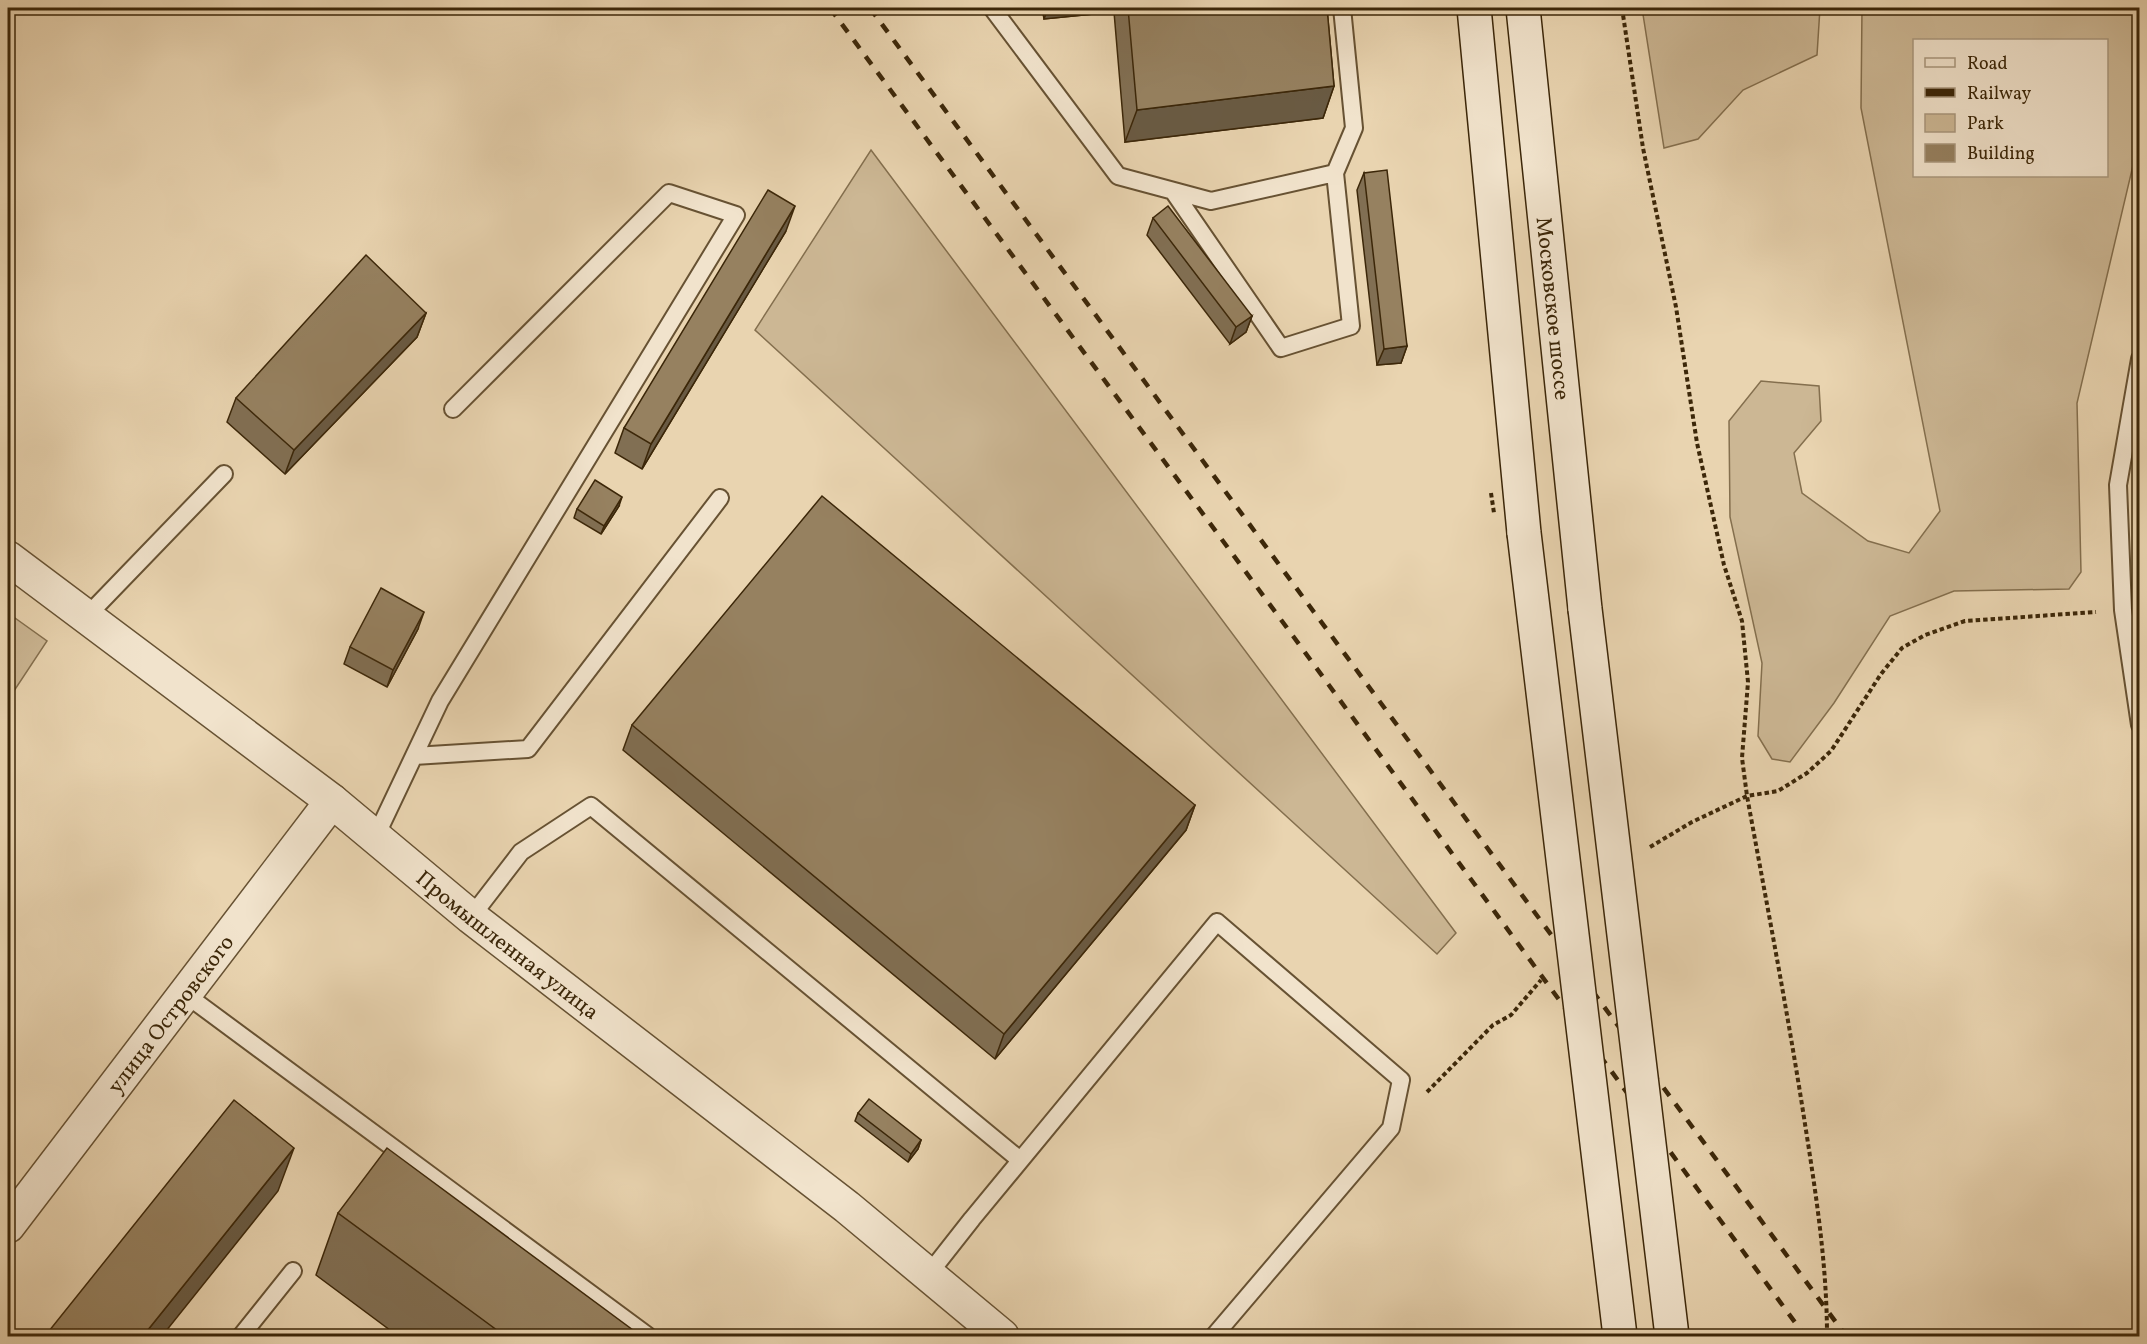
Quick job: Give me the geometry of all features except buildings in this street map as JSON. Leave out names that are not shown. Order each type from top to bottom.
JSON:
[{"type":"main road","points":[[1474,8],[1524,533],[1620,1336]]},
{"type":"main road","name":"Московское шоссе","points":[[1522,8],[1585,609],[1672,1336]]},
{"type":"main road","name":"Промышленная улица","points":[[8,558],[332,801],[471,917],[847,1207],[1002,1336]]},
{"type":"main road","name":"улица Островского","points":[[8,1226],[332,801]]},
{"type":"lane","points":[[993,8],[1118,176],[1211,201],[1335,173]]},
{"type":"lane","points":[[1173,191],[1281,348],[1351,326],[1335,173],[1354,128],[1342,8]]},
{"type":"lane","points":[[376,836],[440,701],[736,215],[669,193],[453,409]]},
{"type":"lane","points":[[2139,359],[2118,484],[2123,610],[2139,725]]},
{"type":"lane","points":[[86,617],[224,474]]},
{"type":"lane","points":[[414,756],[528,749],[720,498]]},
{"type":"lane","points":[[471,917],[521,852],[591,806],[1020,1160]]},
{"type":"lane","points":[[928,1275],[1217,922],[1401,1080],[1390,1128],[1214,1336]]},
{"type":"lane","points":[[185,994],[648,1336]]},
{"type":"lane","points":[[241,1336],[293,1271]]},
{"type":"path","points":[[1622,8],[1643,148],[1676,307],[1697,442],[1724,565],[1742,621],[1748,682],[1742,758],[1791,1035],[1818,1207],[1827,1336]]},
{"type":"path","points":[[1747,796],[1778,791],[1808,773],[1831,751],[1881,674],[1902,648],[1925,635],[1965,621],[2123,610]]},
{"type":"green space","points":[[1642,8],[1820,8],[1817,55],[1743,90],[1698,139],[1664,148]]},
{"type":"green space","points":[[1862,8],[2139,8],[2139,140],[2077,403],[2081,572],[2069,589],[1954,591],[1890,616],[1834,703],[1790,762],[1772,759],[1758,736],[1762,663],[1730,517],[1729,421],[1761,381],[1819,386],[1821,421],[1794,453],[1802,493],[1868,541],[1909,553],[1940,511],[1861,108]]},
{"type":"green space","points":[[871,150],[1456,933],[1437,954],[755,330]]},
{"type":"green space","points":[[8,613],[47,641],[8,700]]},
{"type":"railway","points":[[830,8],[1805,1336]]},
{"type":"railway","points":[[870,8],[1846,1336]]}]
